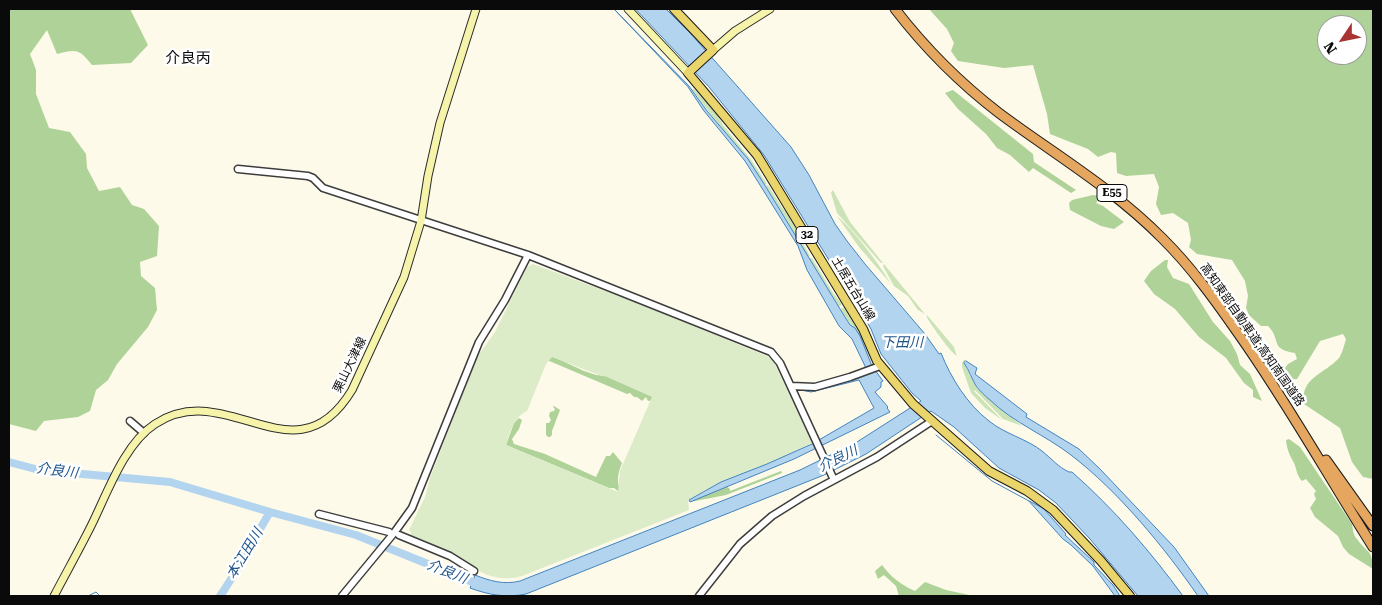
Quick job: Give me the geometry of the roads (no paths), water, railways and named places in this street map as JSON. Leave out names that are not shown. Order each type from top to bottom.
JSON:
[{"type":"highway","name":"高知東部自動車道;高知南国道路","points":[[896,9],[930,50],[980,98],[1112,194],[1182,258],[1272,382],[1373,547]]},
{"type":"highway","points":[[1292,413],[1373,526]]},
{"type":"highway","points":[[1324,467],[1336,492],[1373,554]]},
{"type":"main road","name":"栗山大津線","points":[[54,596],[120,467],[144,433],[155,424],[172,415],[186,411],[216,412],[277,429],[305,429],[331,417],[343,405],[352,390],[404,277],[421,221],[428,176],[440,123],[476,9]]},
{"type":"main road","points":[[628,9],[689,72],[735,31],[770,9]]},
{"type":"main road","points":[[674,9],[713,50]]},
{"type":"main road","name":"土居五台山線","points":[[689,72],[753,150],[770,174],[863,328],[879,367],[930,420],[989,471],[1027,491],[1053,510],[1130,596]]},
{"type":"street","points":[[238,169],[312,178],[323,188],[528,255],[772,352],[791,386],[833,477]]},
{"type":"street","points":[[342,596],[389,540],[412,508],[478,342],[505,300],[528,255]]},
{"type":"street","points":[[791,386],[815,387],[879,367]]},
{"type":"street","points":[[699,596],[732,553],[759,526],[833,477],[876,457],[930,420]]},
{"type":"street","points":[[130,421],[144,433]]},
{"type":"street","points":[[319,514],[389,532]]},
{"type":"street","points":[[399,535],[450,556],[474,571]]},
{"type":"water","points":[[614,9],[689,86],[707,111],[748,159],[850,325],[855,328],[860,336],[872,366],[883,381],[881,382],[881,387],[875,392],[890,412],[794,459],[690,502],[689,500],[721,482],[812,444],[874,408],[859,380],[811,392],[801,390],[801,388],[813,390],[865,369],[865,366],[852,339],[839,326],[807,270],[798,246],[745,161],[704,111],[688,87]]},
{"type":"water","name":"下田川","points":[[636,9],[666,9],[691,34],[791,147],[809,175],[835,224],[865,264],[925,334],[939,354],[941,353],[955,381],[974,407],[995,426],[1030,443],[1062,468],[1072,472],[1131,531],[1183,596],[1138,596],[1090,539],[1056,503],[1039,490],[999,468],[954,427],[931,411],[866,454],[824,475],[526,594],[498,595],[470,588],[475,575],[497,582],[520,581],[800,470],[857,442],[921,401],[912,393],[881,354],[871,329],[764,155],[709,87]]},
{"type":"water","points":[[966,361],[977,368],[975,374],[1027,414],[1026,417],[1079,449],[1100,469],[1174,547],[1209,596],[1198,596],[1140,521],[1089,470],[1061,448],[999,408],[984,395],[976,386],[967,369],[964,363]]},
{"type":"water","points":[[1029,501],[1043,508],[1065,535],[1094,562],[1094,565],[1113,585],[1120,596],[1115,596],[1093,566],[1063,539]]},
{"type":"waterway","points":[[936,435],[992,481],[1029,501]]},
{"type":"waterway","name":"介良川","points":[[9,462],[39,470],[170,482],[356,535],[480,585]]},
{"type":"waterway","name":"本江田川","points":[[220,596],[270,512]]},
{"type":"waterway","points":[[88,596],[96,592],[100,596]]},
{"type":"district","name":"介良丙","points":[[188,59]]}]
